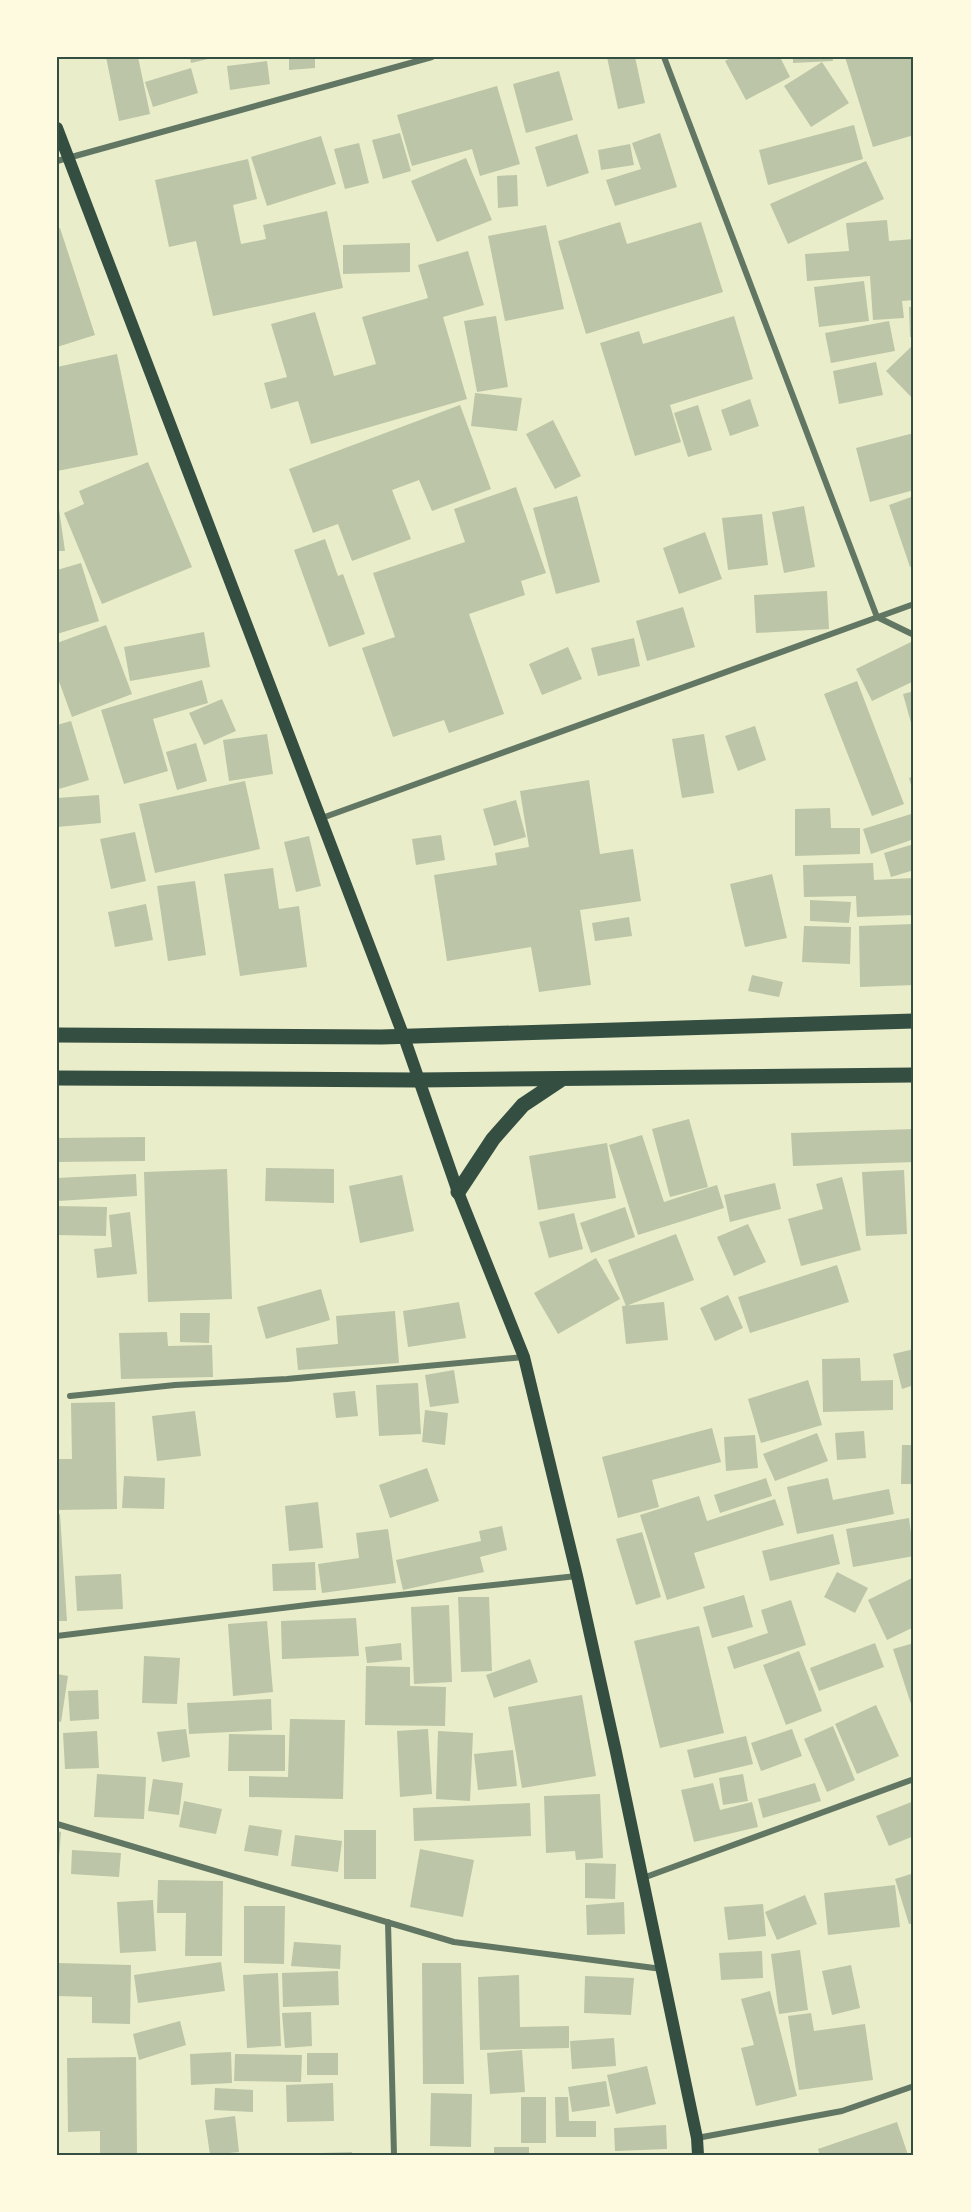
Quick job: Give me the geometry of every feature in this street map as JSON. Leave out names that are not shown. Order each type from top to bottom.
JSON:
[{"type":"main road","points":[[57,128],[322,818],[404,1036],[458,1192],[524,1357],[577,1576],[663,1969],[697,2138],[698,2155]]},
{"type":"main road","points":[[57,1035],[404,1036],[914,1021]]},
{"type":"main road","points":[[57,1078],[418,1080],[914,1074]]},
{"type":"main road","points":[[458,1192],[493,1139],[523,1105],[563,1079]]},
{"type":"street","points":[[57,161],[432,57]]},
{"type":"street","points":[[664,57],[877,617],[914,635]]},
{"type":"street","points":[[322,818],[914,604]]},
{"type":"street","points":[[70,1395],[175,1385],[287,1379],[524,1357]]},
{"type":"street","points":[[57,1636],[315,1604],[577,1576]]},
{"type":"street","points":[[643,1878],[914,1779]]},
{"type":"street","points":[[57,1824],[454,1942],[663,1969]]},
{"type":"street","points":[[388,1922],[394,2155]]},
{"type":"street","points":[[697,2138],[842,2111],[914,2086]]},
{"type":"building","points":[[106,57],[138,57],[150,114],[119,121]]},
{"type":"building","points":[[190,57],[212,57],[212,58],[191,63]]},
{"type":"building","points":[[289,57],[315,57],[315,68],[289,70]]},
{"type":"building","points":[[607,57],[635,57],[645,103],[618,109]]},
{"type":"building","points":[[733,57],[780,57],[790,77],[746,100],[725,61]]},
{"type":"building","points":[[793,57],[832,57],[833,61],[793,63]]},
{"type":"building","points":[[845,57],[914,57],[914,135],[873,147]]},
{"type":"building","points":[[267,61],[270,84],[230,90],[227,66]]},
{"type":"building","points":[[822,62],[849,103],[811,127],[784,86]]},
{"type":"building","points":[[191,68],[198,93],[153,107],[145,82]]},
{"type":"building","points":[[559,71],[573,120],[526,133],[513,84]]},
{"type":"building","points":[[497,86],[520,164],[480,176],[472,149],[412,166],[397,115]]},
{"type":"building","points":[[854,125],[863,159],[768,185],[759,150]]},
{"type":"building","points":[[400,133],[411,171],[383,179],[372,140]]},
{"type":"building","points":[[660,133],[677,187],[615,206],[606,180],[641,169],[632,143]]},
{"type":"building","points":[[577,134],[589,173],[547,187],[535,147]]},
{"type":"building","points":[[321,136],[336,184],[267,206],[251,157]]},
{"type":"building","points":[[359,143],[369,183],[345,189],[334,149]]},
{"type":"building","points":[[630,144],[634,165],[601,170],[598,150]]},
{"type":"building","points":[[466,158],[492,220],[437,242],[411,181]]},
{"type":"building","points":[[248,159],[257,199],[233,205],[241,244],[266,239],[263,225],[327,211],[343,288],[213,316],[196,241],[169,247],[155,180]]},
{"type":"building","points":[[866,161],[884,199],[788,244],[770,204]]},
{"type":"building","points":[[517,175],[518,206],[498,208],[497,176]]},
{"type":"building","points":[[887,220],[889,241],[914,239],[914,300],[902,301],[904,318],[873,320],[870,276],[807,281],[805,254],[849,251],[846,223]]},
{"type":"building","points":[[620,222],[627,244],[701,222],[723,292],[586,334],[558,241]]},
{"type":"building","points":[[546,225],[564,309],[505,321],[488,236]]},
{"type":"building","points":[[60,228],[95,335],[57,347],[57,229]]},
{"type":"building","points":[[410,243],[410,272],[343,274],[343,245]]},
{"type":"building","points":[[468,251],[484,305],[443,317],[467,399],[311,444],[298,401],[271,409],[264,383],[287,377],[271,324],[315,312],[334,376],[376,364],[362,317],[428,298],[418,265]]},
{"type":"building","points":[[864,281],[869,321],[819,327],[814,287]]},
{"type":"building","points":[[909,307],[914,307],[914,337],[910,337]]},
{"type":"building","points":[[496,316],[508,387],[477,392],[464,321]]},
{"type":"building","points":[[734,316],[753,379],[670,405],[681,442],[635,456],[600,343],[639,331],[643,344]]},
{"type":"building","points":[[889,321],[895,351],[831,363],[825,333]]},
{"type":"building","points":[[911,347],[914,349],[914,400],[886,371]]},
{"type":"building","points":[[117,354],[138,455],[57,471],[57,367]]},
{"type":"building","points":[[876,362],[883,395],[839,404],[833,371]]},
{"type":"building","points":[[475,393],[522,398],[517,431],[471,426]]},
{"type":"building","points":[[750,399],[759,426],[730,436],[721,410]]},
{"type":"building","points":[[460,405],[491,489],[432,511],[419,480],[392,490],[411,539],[352,561],[338,524],[313,533],[289,469]]},
{"type":"building","points":[[698,405],[712,450],[688,457],[674,413]]},
{"type":"building","points":[[553,420],[581,476],[555,489],[526,434]]},
{"type":"building","points":[[914,433],[914,490],[870,502],[856,448]]},
{"type":"building","points":[[148,462],[192,567],[102,604],[64,513],[84,504],[79,491]]},
{"type":"building","points":[[516,487],[546,573],[521,581],[525,595],[469,614],[504,714],[449,733],[444,720],[393,737],[362,648],[395,637],[373,573],[465,542],[454,509]]},
{"type":"building","points":[[57,495],[65,551],[57,551]]},
{"type":"building","points":[[577,496],[600,582],[556,594],[533,508]]},
{"type":"building","points":[[914,496],[914,565],[910,567],[889,505]]},
{"type":"building","points":[[804,506],[815,567],[784,573],[772,512]]},
{"type":"building","points":[[762,514],[768,565],[728,570],[722,518]]},
{"type":"building","points":[[705,532],[722,579],[679,594],[663,548]]},
{"type":"building","points":[[325,539],[338,576],[343,574],[365,634],[329,647],[294,550]]},
{"type":"building","points":[[81,563],[99,621],[57,634],[57,570]]},
{"type":"building","points":[[827,591],[829,629],[756,633],[754,595]]},
{"type":"building","points":[[683,607],[695,647],[647,661],[636,621]]},
{"type":"building","points":[[106,625],[132,694],[72,717],[57,676],[57,643]]},
{"type":"building","points":[[204,632],[210,667],[130,681],[124,647]]},
{"type":"building","points":[[634,638],[640,666],[598,676],[591,648]]},
{"type":"building","points":[[911,642],[914,648],[914,681],[872,701],[856,669]]},
{"type":"building","points":[[568,647],[582,679],[542,695],[529,664]]},
{"type":"building","points":[[202,680],[208,703],[153,719],[168,771],[124,784],[101,710]]},
{"type":"building","points":[[857,681],[904,804],[872,816],[824,694]]},
{"type":"building","points":[[914,691],[914,730],[913,730],[903,694]]},
{"type":"building","points":[[222,699],[236,731],[204,745],[189,713]]},
{"type":"building","points":[[71,721],[89,780],[59,789],[57,725]]},
{"type":"building","points":[[755,726],[766,760],[738,771],[725,736]]},
{"type":"building","points":[[267,734],[273,774],[229,781],[223,740]]},
{"type":"building","points":[[704,734],[714,793],[682,798],[672,739]]},
{"type":"building","points":[[196,743],[207,781],[177,790],[166,752]]},
{"type":"building","points":[[914,776],[914,791],[913,791],[909,778]]},
{"type":"building","points":[[589,780],[600,854],[633,849],[641,901],[580,910],[591,985],[539,992],[531,947],[447,961],[434,875],[497,865],[495,853],[529,847],[520,791]]},
{"type":"building","points":[[245,781],[260,849],[155,873],[139,804]]},
{"type":"building","points":[[99,795],[101,823],[57,827],[57,798]]},
{"type":"building","points":[[516,800],[526,837],[494,846],[483,809]]},
{"type":"building","points":[[830,808],[831,828],[860,828],[860,854],[795,856],[795,809]]},
{"type":"building","points":[[911,814],[914,839],[871,854],[863,829]]},
{"type":"building","points":[[135,832],[146,881],[111,889],[100,839]]},
{"type":"building","points":[[441,835],[445,860],[416,865],[412,839]]},
{"type":"building","points":[[309,836],[321,886],[296,892],[284,842]]},
{"type":"building","points":[[914,844],[914,870],[891,877],[884,853]]},
{"type":"building","points":[[873,863],[874,880],[914,878],[914,915],[857,917],[856,896],[804,897],[803,865]]},
{"type":"building","points":[[273,868],[279,909],[299,906],[307,967],[240,976],[224,874]]},
{"type":"building","points":[[772,874],[787,938],[745,947],[730,884]]},
{"type":"building","points":[[195,881],[206,955],[168,961],[157,886]]},
{"type":"building","points":[[810,900],[851,902],[849,923],[810,921]]},
{"type":"building","points":[[146,904],[153,940],[115,947],[108,912]]},
{"type":"building","points":[[629,917],[632,936],[595,941],[592,923]]},
{"type":"building","points":[[914,924],[914,985],[860,987],[859,926]]},
{"type":"building","points":[[804,926],[851,927],[850,964],[802,962]]},
{"type":"building","points":[[752,975],[783,982],[779,997],[748,991]]},
{"type":"building","points":[[689,1119],[708,1187],[670,1197],[652,1129]]},
{"type":"building","points":[[914,1129],[914,1162],[793,1166],[791,1133]]},
{"type":"building","points":[[642,1135],[664,1202],[717,1185],[724,1208],[638,1235],[609,1145]]},
{"type":"building","points":[[145,1137],[145,1161],[57,1162],[57,1138]]},
{"type":"building","points":[[607,1143],[616,1198],[538,1210],[529,1156]]},
{"type":"building","points":[[266,1168],[334,1169],[334,1203],[265,1201]]},
{"type":"building","points":[[227,1169],[232,1299],[148,1302],[144,1172]]},
{"type":"building","points":[[904,1170],[907,1234],[866,1236],[862,1172]]},
{"type":"building","points":[[136,1174],[137,1196],[58,1201],[57,1178]]},
{"type":"building","points":[[402,1175],[414,1231],[360,1243],[349,1186]]},
{"type":"building","points":[[842,1177],[861,1250],[801,1266],[788,1219],[823,1209],[816,1184]]},
{"type":"building","points":[[775,1183],[781,1209],[730,1222],[724,1195]]},
{"type":"building","points":[[57,1206],[107,1207],[106,1236],[57,1235]]},
{"type":"building","points":[[625,1207],[635,1237],[591,1253],[580,1223]]},
{"type":"building","points":[[130,1212],[137,1274],[97,1278],[94,1249],[112,1247],[109,1215]]},
{"type":"building","points":[[574,1213],[583,1249],[549,1258],[539,1222]]},
{"type":"building","points":[[748,1224],[766,1262],[734,1276],[717,1237]]},
{"type":"building","points":[[676,1234],[694,1280],[626,1306],[608,1260]]},
{"type":"building","points":[[596,1258],[620,1299],[558,1334],[534,1293]]},
{"type":"building","points":[[837,1265],[849,1302],[750,1333],[738,1297]]},
{"type":"building","points":[[321,1289],[330,1320],[266,1339],[257,1307]]},
{"type":"building","points":[[728,1295],[743,1328],[715,1341],[700,1308]]},
{"type":"building","points":[[459,1302],[466,1338],[408,1347],[403,1311]]},
{"type":"building","points":[[664,1302],[668,1340],[626,1344],[622,1306]]},
{"type":"building","points":[[395,1311],[399,1363],[298,1370],[296,1348],[338,1344],[336,1316]]},
{"type":"building","points":[[180,1313],[210,1313],[209,1343],[180,1342]]},
{"type":"building","points":[[167,1332],[168,1346],[212,1345],[213,1377],[121,1379],[119,1333]]},
{"type":"building","points":[[914,1349],[914,1385],[902,1389],[893,1354]]},
{"type":"building","points":[[860,1358],[861,1381],[893,1380],[893,1410],[823,1412],[822,1359]]},
{"type":"building","points":[[454,1370],[459,1403],[430,1407],[425,1375]]},
{"type":"building","points":[[808,1380],[822,1425],[761,1443],[748,1399]]},
{"type":"building","points":[[418,1383],[421,1434],[379,1436],[376,1385]]},
{"type":"building","points":[[355,1391],[358,1416],[336,1418],[333,1393]]},
{"type":"building","points":[[115,1402],[117,1509],[57,1510],[57,1459],[72,1459],[71,1403]]},
{"type":"building","points":[[425,1410],[448,1413],[445,1445],[422,1442]]},
{"type":"building","points":[[195,1411],[201,1456],[157,1461],[152,1416]]},
{"type":"building","points":[[712,1428],[721,1462],[652,1480],[659,1507],[618,1518],[602,1457]]},
{"type":"building","points":[[864,1431],[866,1458],[837,1460],[835,1433]]},
{"type":"building","points":[[817,1433],[828,1461],[775,1481],[763,1454]]},
{"type":"building","points":[[755,1435],[758,1468],[726,1471],[724,1437]]},
{"type":"building","points":[[902,1445],[914,1445],[914,1484],[901,1484]]},
{"type":"building","points":[[427,1468],[439,1501],[390,1518],[379,1485]]},
{"type":"building","points":[[124,1476],[165,1478],[164,1509],[122,1508]]},
{"type":"building","points":[[766,1478],[772,1496],[720,1513],[714,1495]]},
{"type":"building","points":[[828,1478],[833,1500],[889,1489],[894,1514],[797,1534],[787,1487]]},
{"type":"building","points":[[699,1496],[707,1521],[775,1499],[784,1525],[694,1553],[705,1588],[667,1600],[640,1515]]},
{"type":"building","points":[[318,1502],[323,1548],[289,1551],[285,1506]]},
{"type":"building","points":[[57,1514],[60,1514],[67,1621],[57,1621]]},
{"type":"building","points":[[909,1518],[914,1556],[853,1567],[846,1529]]},
{"type":"building","points":[[502,1526],[507,1550],[480,1557],[484,1572],[403,1590],[396,1560],[481,1541],[479,1531]]},
{"type":"building","points":[[388,1529],[396,1583],[322,1593],[318,1564],[359,1558],[356,1533]]},
{"type":"building","points":[[642,1532],[661,1597],[636,1605],[616,1539]]},
{"type":"building","points":[[833,1534],[840,1564],[770,1581],[762,1551]]},
{"type":"building","points":[[315,1562],[316,1590],[273,1591],[272,1564]]},
{"type":"building","points":[[837,1572],[868,1588],[855,1613],[824,1597]]},
{"type":"building","points":[[121,1574],[123,1609],[77,1611],[75,1576]]},
{"type":"building","points":[[914,1577],[914,1627],[887,1640],[868,1600]]},
{"type":"building","points":[[744,1595],[753,1627],[712,1638],[703,1607]]},
{"type":"building","points":[[458,1597],[489,1597],[492,1671],[461,1672]]},
{"type":"building","points":[[791,1600],[806,1645],[734,1669],[727,1647],[768,1633],[761,1610]]},
{"type":"building","points":[[449,1605],[452,1682],[414,1684],[411,1607]]},
{"type":"building","points":[[356,1618],[359,1656],[282,1659],[281,1621]]},
{"type":"building","points":[[267,1621],[273,1692],[233,1696],[228,1624]]},
{"type":"building","points":[[699,1626],[724,1733],[660,1748],[634,1641]]},
{"type":"building","points":[[401,1643],[402,1660],[367,1663],[365,1647]]},
{"type":"building","points":[[875,1643],[884,1667],[819,1691],[810,1668]]},
{"type":"building","points":[[914,1643],[914,1713],[893,1649]]},
{"type":"building","points":[[799,1651],[822,1711],[786,1725],[763,1665]]},
{"type":"building","points":[[144,1656],[180,1658],[177,1704],[142,1703]]},
{"type":"building","points":[[530,1659],[538,1682],[494,1698],[486,1675]]},
{"type":"building","points":[[366,1666],[410,1667],[410,1686],[446,1687],[445,1726],[365,1725]]},
{"type":"building","points":[[57,1674],[68,1676],[61,1722],[57,1721]]},
{"type":"building","points":[[98,1690],[99,1719],[70,1721],[68,1691]]},
{"type":"building","points":[[582,1695],[596,1776],[522,1788],[508,1707]]},
{"type":"building","points":[[271,1699],[272,1730],[189,1734],[187,1703]]},
{"type":"building","points":[[876,1705],[899,1756],[857,1774],[835,1724]]},
{"type":"building","points":[[290,1719],[345,1720],[343,1799],[249,1797],[249,1776],[288,1777]]},
{"type":"building","points":[[833,1726],[855,1780],[827,1792],[804,1739]]},
{"type":"building","points":[[186,1729],[190,1757],[162,1762],[157,1732]]},
{"type":"building","points":[[428,1729],[432,1794],[400,1797],[397,1731]]},
{"type":"building","points":[[792,1729],[802,1756],[761,1771],[751,1743]]},
{"type":"building","points":[[97,1731],[99,1768],[65,1769],[63,1733]]},
{"type":"building","points":[[438,1731],[473,1733],[470,1801],[436,1799]]},
{"type":"building","points":[[229,1734],[285,1735],[285,1771],[228,1771]]},
{"type":"building","points":[[746,1736],[753,1764],[694,1778],[687,1750]]},
{"type":"building","points":[[513,1750],[517,1786],[478,1790],[474,1754]]},
{"type":"building","points":[[97,1774],[146,1777],[144,1819],[94,1817]]},
{"type":"building","points":[[743,1774],[748,1801],[723,1805],[719,1778]]},
{"type":"building","points":[[153,1779],[183,1783],[179,1815],[148,1811]]},
{"type":"building","points":[[713,1783],[720,1810],[752,1802],[758,1827],[694,1842],[681,1790]]},
{"type":"building","points":[[815,1783],[821,1801],[763,1818],[758,1799]]},
{"type":"building","points":[[600,1794],[603,1858],[576,1860],[575,1851],[546,1853],[544,1796]]},
{"type":"building","points":[[184,1801],[222,1809],[216,1834],[179,1827]]},
{"type":"building","points":[[914,1801],[914,1836],[889,1846],[876,1816]]},
{"type":"building","points":[[530,1803],[531,1836],[414,1841],[413,1808]]},
{"type":"building","points":[[249,1825],[282,1830],[278,1856],[244,1851]]},
{"type":"building","points":[[344,1830],[376,1830],[376,1879],[344,1879]]},
{"type":"building","points":[[57,1831],[61,1832],[59,1857],[57,1857]]},
{"type":"building","points":[[295,1835],[342,1841],[338,1872],[291,1866]]},
{"type":"building","points":[[420,1849],[474,1860],[463,1917],[410,1907]]},
{"type":"building","points":[[72,1850],[121,1853],[119,1877],[71,1874]]},
{"type":"building","points":[[585,1863],[616,1864],[615,1899],[585,1898]]},
{"type":"building","points":[[914,1873],[914,1923],[909,1924],[895,1879]]},
{"type":"building","points":[[158,1880],[223,1881],[222,1956],[185,1956],[186,1913],[157,1913]]},
{"type":"building","points":[[895,1885],[900,1927],[828,1935],[824,1893]]},
{"type":"building","points":[[805,1895],[817,1924],[777,1940],[765,1912]]},
{"type":"building","points":[[153,1900],[156,1951],[120,1953],[117,1902]]},
{"type":"building","points":[[624,1902],[625,1934],[587,1935],[586,1905]]},
{"type":"building","points":[[763,1904],[766,1936],[728,1940],[724,1907]]},
{"type":"building","points":[[244,1906],[285,1906],[284,1964],[244,1963]]},
{"type":"building","points":[[294,1942],[341,1945],[340,1969],[291,1966]]},
{"type":"building","points":[[800,1950],[808,2010],[779,2014],[771,1954]]},
{"type":"building","points":[[762,1951],[763,1978],[721,1980],[719,1953]]},
{"type":"building","points":[[221,1962],[225,1991],[138,2003],[134,1975]]},
{"type":"building","points":[[57,1963],[131,1965],[130,2024],[92,2023],[92,1997],[57,1996]]},
{"type":"building","points":[[422,1963],[461,1963],[464,2084],[423,2084]]},
{"type":"building","points":[[851,1965],[860,2008],[832,2015],[822,1971]]},
{"type":"building","points":[[338,1971],[339,2005],[283,2007],[282,1973]]},
{"type":"building","points":[[278,1973],[281,2046],[247,2048],[243,1975]]},
{"type":"building","points":[[519,1975],[520,2027],[569,2026],[569,2048],[480,2050],[478,1977]]},
{"type":"building","points":[[585,1976],[634,1978],[631,2015],[584,2013]]},
{"type":"building","points":[[770,1991],[797,2096],[756,2106],[741,2048],[754,2045],[741,1999]]},
{"type":"building","points":[[311,2012],[312,2046],[285,2048],[282,2013]]},
{"type":"building","points":[[811,2013],[814,2031],[865,2024],[873,2080],[799,2090],[788,2016]]},
{"type":"building","points":[[180,2021],[186,2045],[139,2060],[133,2034]]},
{"type":"building","points":[[614,2038],[616,2066],[572,2069],[570,2041]]},
{"type":"building","points":[[522,2050],[525,2092],[490,2094],[487,2053]]},
{"type":"building","points":[[231,2052],[232,2083],[191,2085],[190,2054]]},
{"type":"building","points":[[307,2053],[338,2053],[338,2075],[307,2075]]},
{"type":"building","points":[[235,2054],[302,2055],[301,2082],[234,2081]]},
{"type":"building","points":[[136,2057],[137,2155],[100,2155],[100,2131],[68,2132],[67,2058]]},
{"type":"building","points":[[647,2066],[656,2104],[616,2114],[607,2075]]},
{"type":"building","points":[[606,2081],[610,2106],[572,2112],[568,2087]]},
{"type":"building","points":[[333,2083],[334,2121],[287,2122],[286,2085]]},
{"type":"building","points":[[215,2088],[253,2090],[253,2112],[214,2110]]},
{"type":"building","points":[[431,2093],[472,2094],[471,2147],[430,2146]]},
{"type":"building","points":[[521,2097],[546,2097],[546,2143],[521,2143]]},
{"type":"building","points":[[555,2097],[568,2097],[569,2121],[596,2121],[596,2137],[556,2137]]},
{"type":"building","points":[[235,2116],[239,2152],[210,2155],[205,2120]]},
{"type":"building","points":[[897,2122],[908,2155],[820,2155],[818,2149]]},
{"type":"building","points":[[666,2125],[667,2149],[615,2151],[614,2128]]},
{"type":"building","points":[[494,2147],[529,2147],[529,2155],[494,2155]]},
{"type":"building","points":[[352,2152],[352,2155],[321,2155],[321,2153]]}]
